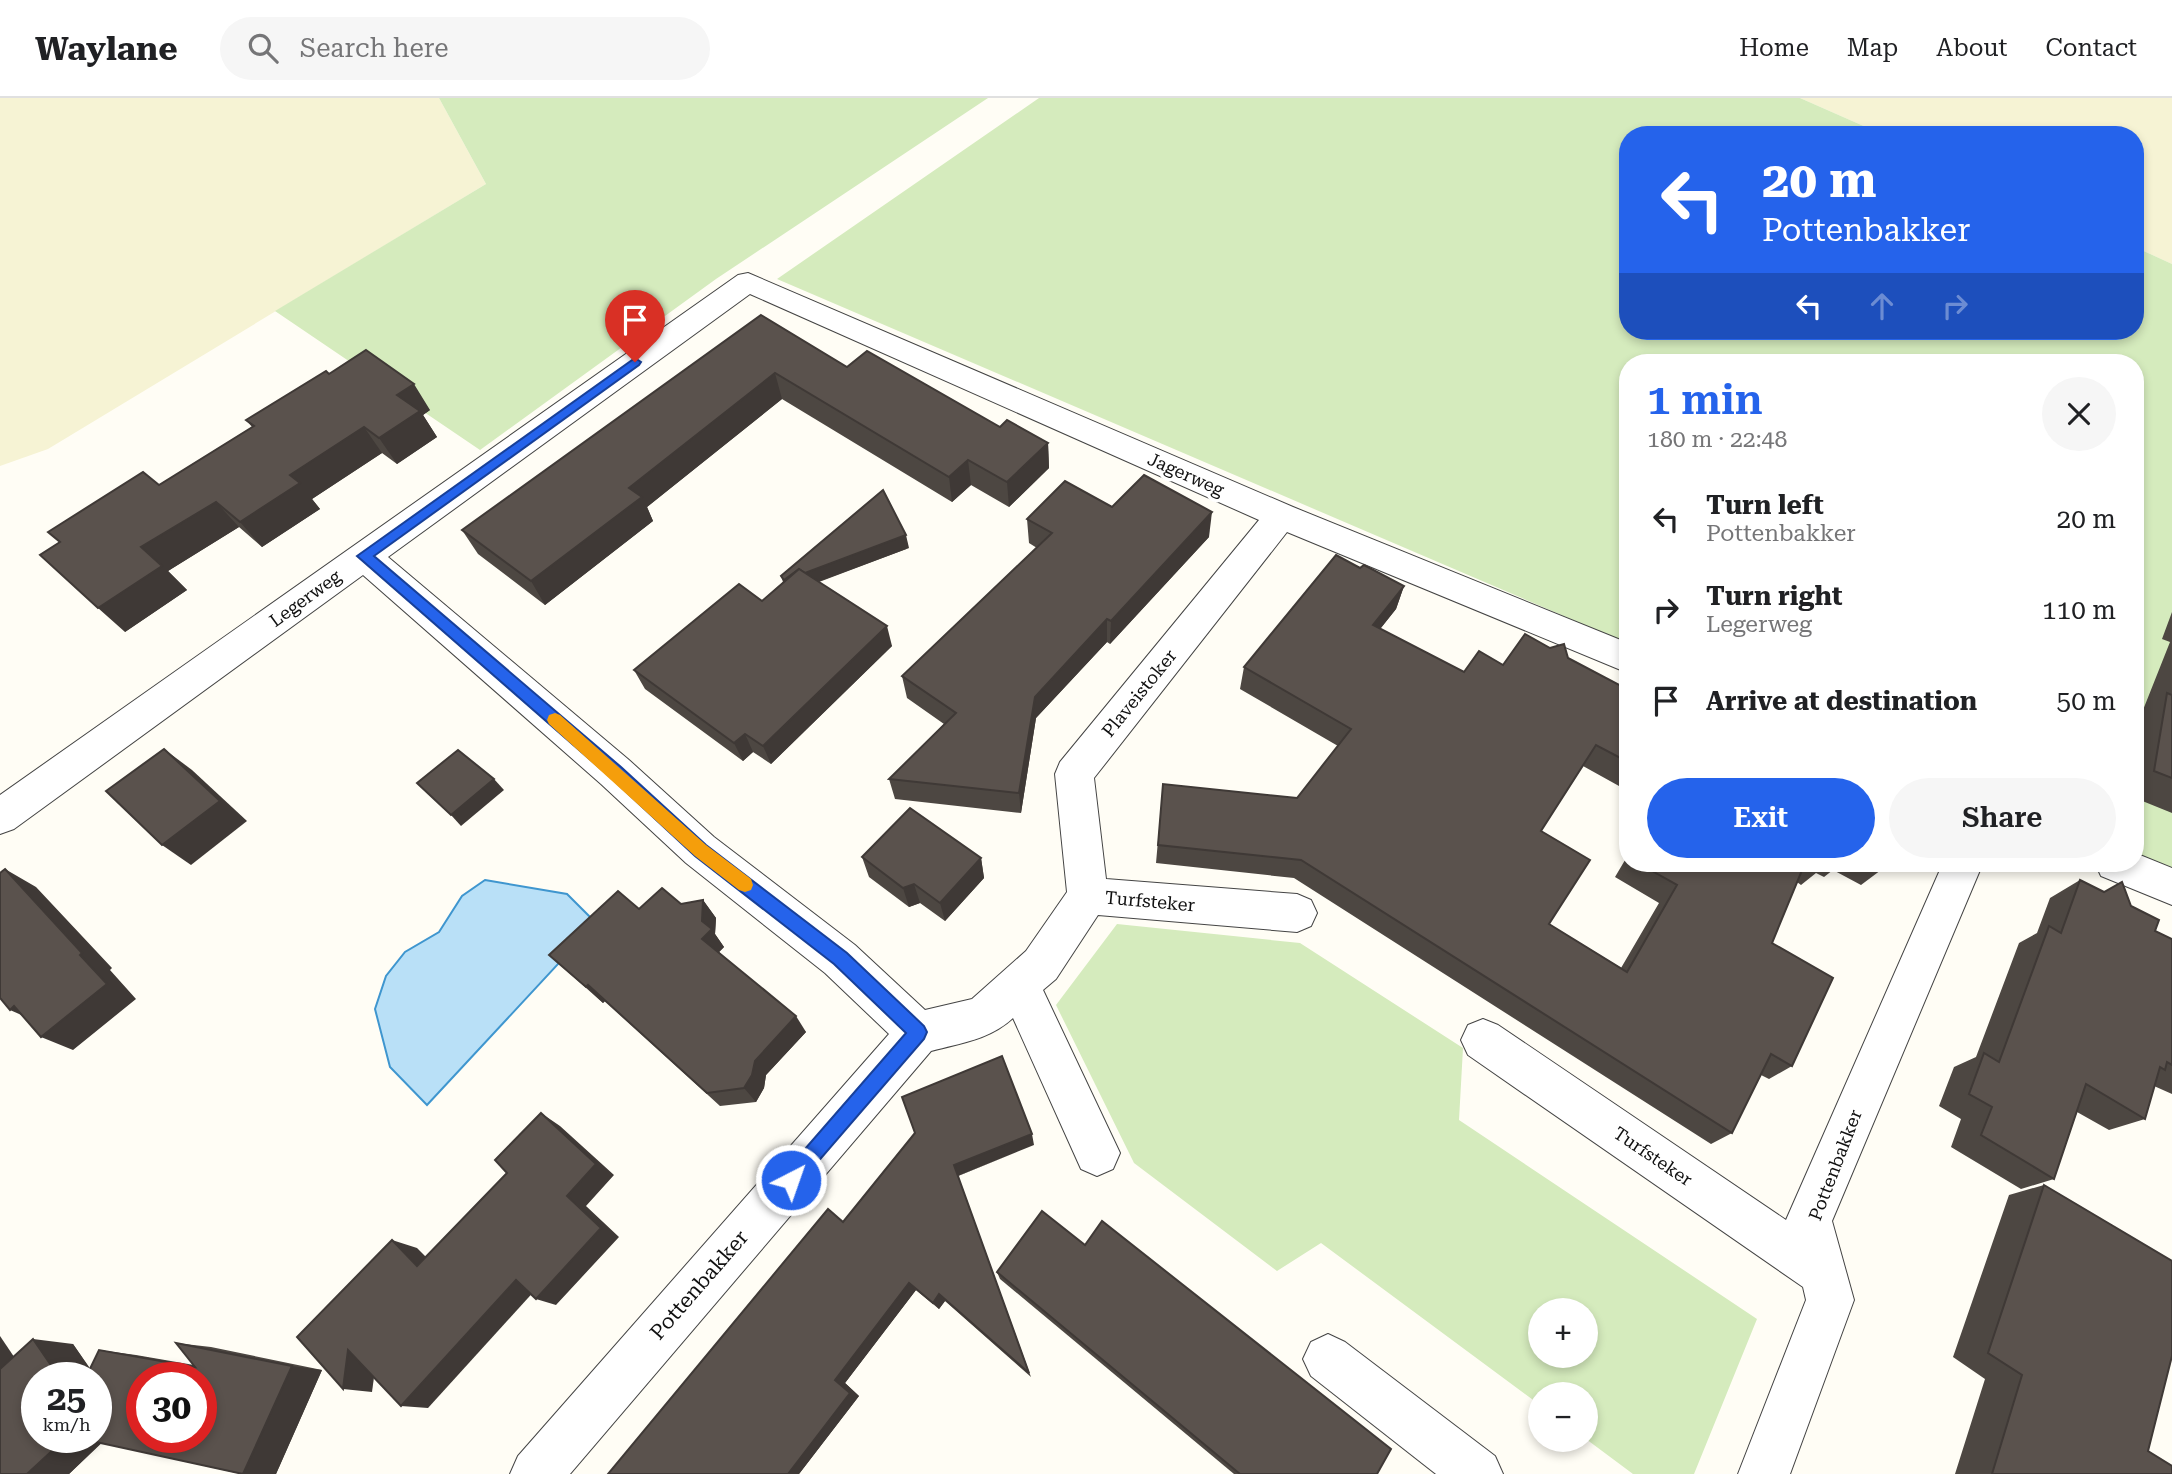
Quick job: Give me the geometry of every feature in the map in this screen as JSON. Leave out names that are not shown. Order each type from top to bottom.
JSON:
[{"type":"street","name":"Jagerweg","points":[[748,282],[1281,516],[1619,655]]},
{"type":"street","name":"Legerweg","points":[[0,817],[748,282]]},
{"type":"street","name":"Plaveistoker","points":[[1087,896],[1074,774],[1281,516]]},
{"type":"street","points":[[364,556],[615,772],[700,850],[841,959],[918,1032],[983,1017],[1041,965],[1087,896]]},
{"type":"street","name":"Pottenbakker","points":[[1764,1474],[1830,1300],[1809,1221],[1959,872]]},
{"type":"street","points":[[2136,872],[2172,887]]},
{"type":"street","name":"Turfsteker","points":[[1087,896],[1297,913]]},
{"type":"street","points":[[1019,985],[1097,1153]]},
{"type":"street","name":"Pottenbakker","points":[[536,1474],[918,1032]]},
{"type":"street","name":"Turfsteker","points":[[1483,1040],[1823,1273]]},
{"type":"street","points":[[1328,1359],[1477,1474]]},
{"type":"shaded area","points":[[0,98],[439,98],[486,184],[48,449],[0,466]]},
{"type":"shaded area","points":[[1800,98],[2172,98],[2172,264],[2144,251],[2144,126],[1864,126]]},
{"type":"green space","points":[[439,98],[988,98],[716,279],[480,450],[275,311],[486,184]]},
{"type":"green space","points":[[1039,98],[1800,98],[1864,126],[1619,126],[1619,340],[2144,340],[2144,251],[2172,264],[2172,875],[2144,864],[2144,354],[1619,354],[1619,640],[777,279]]},
{"type":"green space","points":[[1117,924],[1300,943],[1463,1048],[1459,1120],[1757,1319],[1694,1474],[1633,1474],[1598,1448],[1598,1382],[1528,1382],[1528,1396],[1321,1243],[1277,1271],[1134,1163],[1056,1005]]},
{"type":"water","points":[[485,880],[567,894],[591,918],[572,949],[427,1105],[390,1067],[375,1009],[386,976],[405,952],[439,932],[462,896]]},
{"type":"building","points":[[761,315],[847,367],[867,351],[1000,427],[1007,420],[1048,443],[1007,482],[968,460],[949,477],[775,373],[629,488],[642,497],[531,581],[462,530]]},
{"type":"building","points":[[366,350],[414,384],[397,395],[420,411],[379,438],[364,427],[290,475],[300,483],[240,522],[216,502],[141,547],[162,566],[98,608],[40,555],[60,542],[48,532],[143,472],[159,485],[254,426],[246,420]]},
{"type":"building","points":[[1144,475],[1212,512],[1111,621],[1107,619],[1035,697],[1019,793],[889,779],[956,713],[902,676],[1052,533],[1027,519],[1065,481],[1112,507]]},
{"type":"building","points":[[883,490],[906,535],[805,573],[799,569],[784,580],[781,576]]},
{"type":"building","points":[[1336,555],[1360,568],[1364,565],[1404,586],[1373,625],[1464,672],[1479,651],[1503,665],[1525,634],[1550,648],[1564,644],[1568,658],[1619,685],[1619,757],[1596,745],[1541,831],[1590,860],[1549,924],[1627,972],[1677,885],[1654,872],[1801,872],[1772,943],[1833,978],[1792,1066],[1771,1054],[1732,1133],[1301,860],[1158,845],[1163,784],[1297,798],[1351,729],[1244,667]]},
{"type":"building","points":[[799,569],[887,626],[763,746],[745,734],[734,743],[634,670],[739,584],[762,601]]},
{"type":"building","points":[[2167,693],[2172,695],[2172,778],[2154,771]]},
{"type":"building","points":[[164,749],[220,801],[162,845],[106,791]]},
{"type":"building","points":[[458,750],[494,779],[451,815],[417,783]]},
{"type":"building","points":[[910,808],[981,858],[940,903],[914,884],[903,888],[862,857]]},
{"type":"building","points":[[5,869],[107,984],[41,1037],[14,1006],[10,1010],[0,998],[0,873]]},
{"type":"building","points":[[2080,880],[2104,892],[2122,882],[2131,906],[2159,920],[2155,931],[2172,939],[2172,1065],[2167,1062],[2165,1070],[2160,1067],[2145,1119],[2086,1084],[2054,1179],[1981,1135],[1992,1107],[1969,1094],[1984,1053],[1999,1062],[2049,926],[2061,933]]},
{"type":"building","points":[[662,888],[681,904],[703,900],[702,921],[712,929],[702,939],[796,1016],[755,1061],[752,1075],[744,1088],[707,1093],[588,985],[586,987],[549,955],[618,891],[639,909]]},
{"type":"building","points":[[1002,1056],[1032,1134],[954,1165],[1029,1373],[939,1294],[933,1303],[909,1283],[835,1380],[850,1393],[788,1474],[608,1474],[828,1209],[843,1222],[915,1133],[902,1097]]},
{"type":"building","points":[[541,1113],[596,1164],[567,1196],[601,1228],[536,1299],[516,1280],[401,1406],[348,1350],[343,1389],[297,1337],[392,1240],[417,1266],[507,1173],[495,1160]]},
{"type":"building","points":[[2044,1185],[2172,1261],[2172,1356],[2148,1451],[2172,1466],[2172,1474],[1992,1474],[2022,1375],[1988,1353]]},
{"type":"building","points":[[1042,1211],[1085,1245],[1102,1221],[1391,1449],[1377,1474],[1240,1474],[997,1272]]},
{"type":"building","points":[[33,1339],[49,1362],[21,1362],[21,1453],[50,1453],[27,1474],[0,1474],[0,1369]]},
{"type":"building","points":[[176,1343],[292,1366],[243,1474],[147,1453],[217,1453],[217,1362],[191,1362]]},
{"type":"building","points":[[99,1350],[167,1362],[126,1362],[126,1449],[112,1445],[112,1362],[93,1362]]},
{"type":"slow traffic","points":[[555,720],[700,850],[745,885]]},
{"type":"route","points":[[635,362],[364,556],[615,772],[700,850],[841,959],[918,1032],[791,1180]]}]
